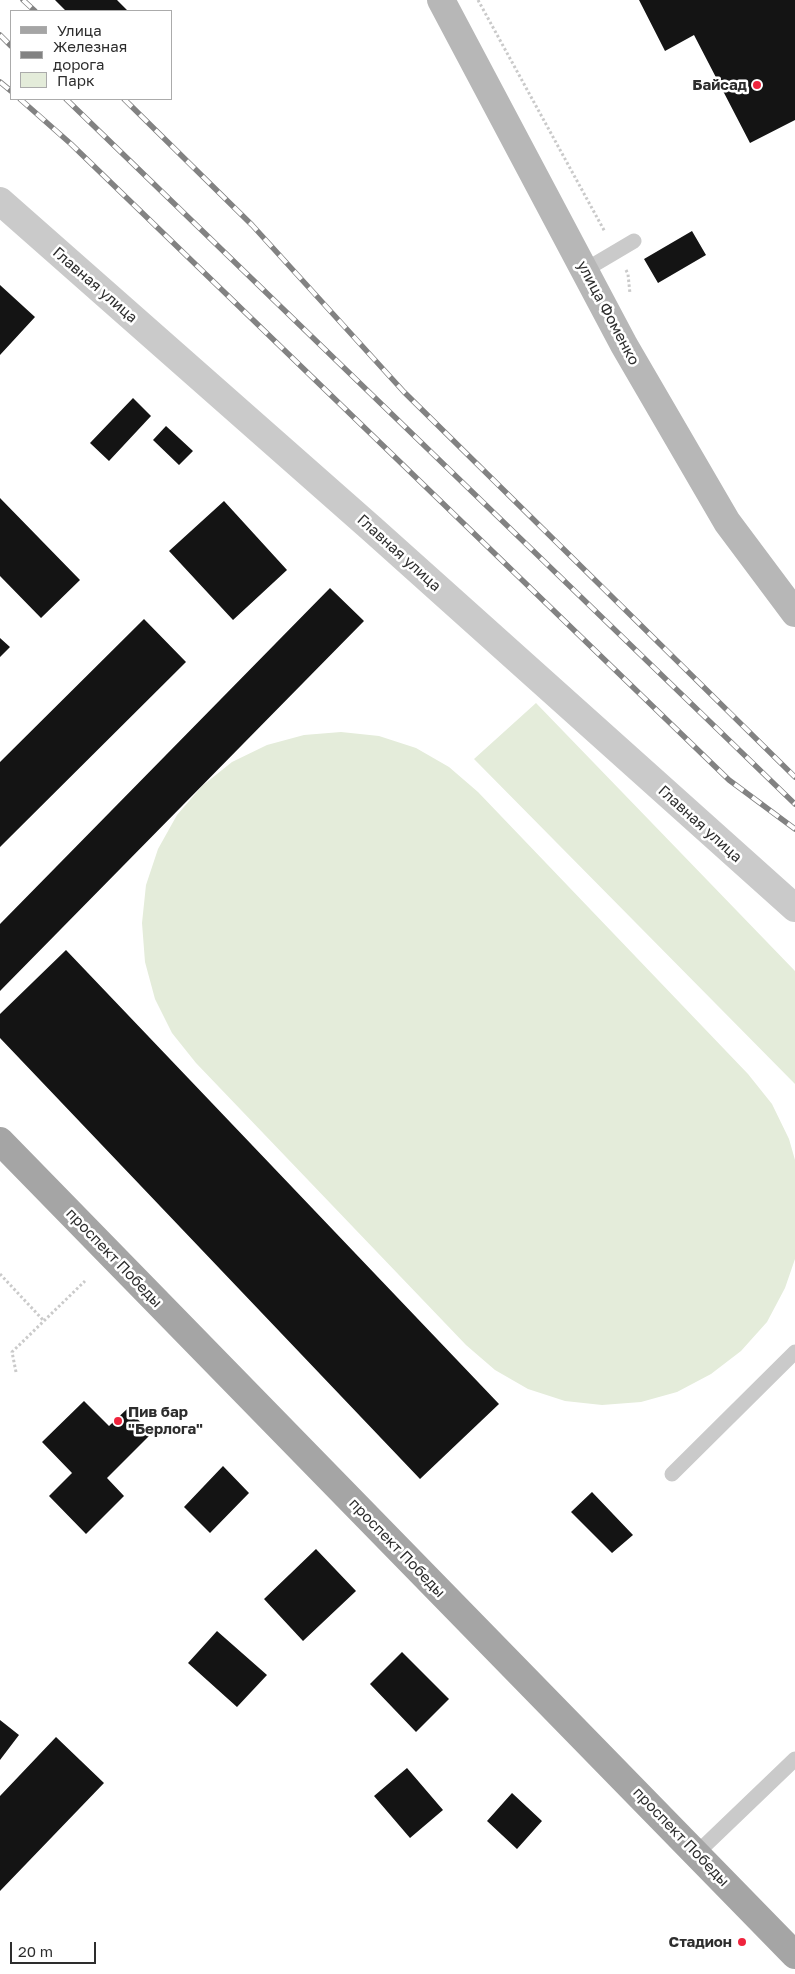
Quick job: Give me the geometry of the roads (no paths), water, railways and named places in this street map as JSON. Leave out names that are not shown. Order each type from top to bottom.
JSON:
[{"type":"main road","name":"проспект Победы","points":[[0,1140],[795,1954]]},
{"type":"street","name":"улица Фоменко","points":[[441,0],[624,345],[727,522],[795,613]]},
{"type":"street","name":"Главная улица","points":[[0,201],[386,542],[795,908]]},
{"type":"lane","points":[[585,270],[634,241]]},
{"type":"lane","points":[[672,1474],[795,1352]]},
{"type":"lane","points":[[697,1853],[795,1758]]},
{"type":"railway","points":[[23,0],[34,10]]},
{"type":"railway","points":[[0,35],[10,45]]},
{"type":"railway","points":[[0,82],[10,90]]},
{"type":"railway","points":[[21,100],[71,144],[729,780],[795,829]]},
{"type":"railway","points":[[67,100],[795,804]]},
{"type":"railway","points":[[125,100],[252,225],[404,392],[795,777]]},
{"type":"place","name":"Байсад","points":[[757,85]]},
{"type":"place","name":"Пив бар \"Берлога\"","points":[[118,1421]]},
{"type":"place","name":"Стадион","points":[[742,1942]]}]
